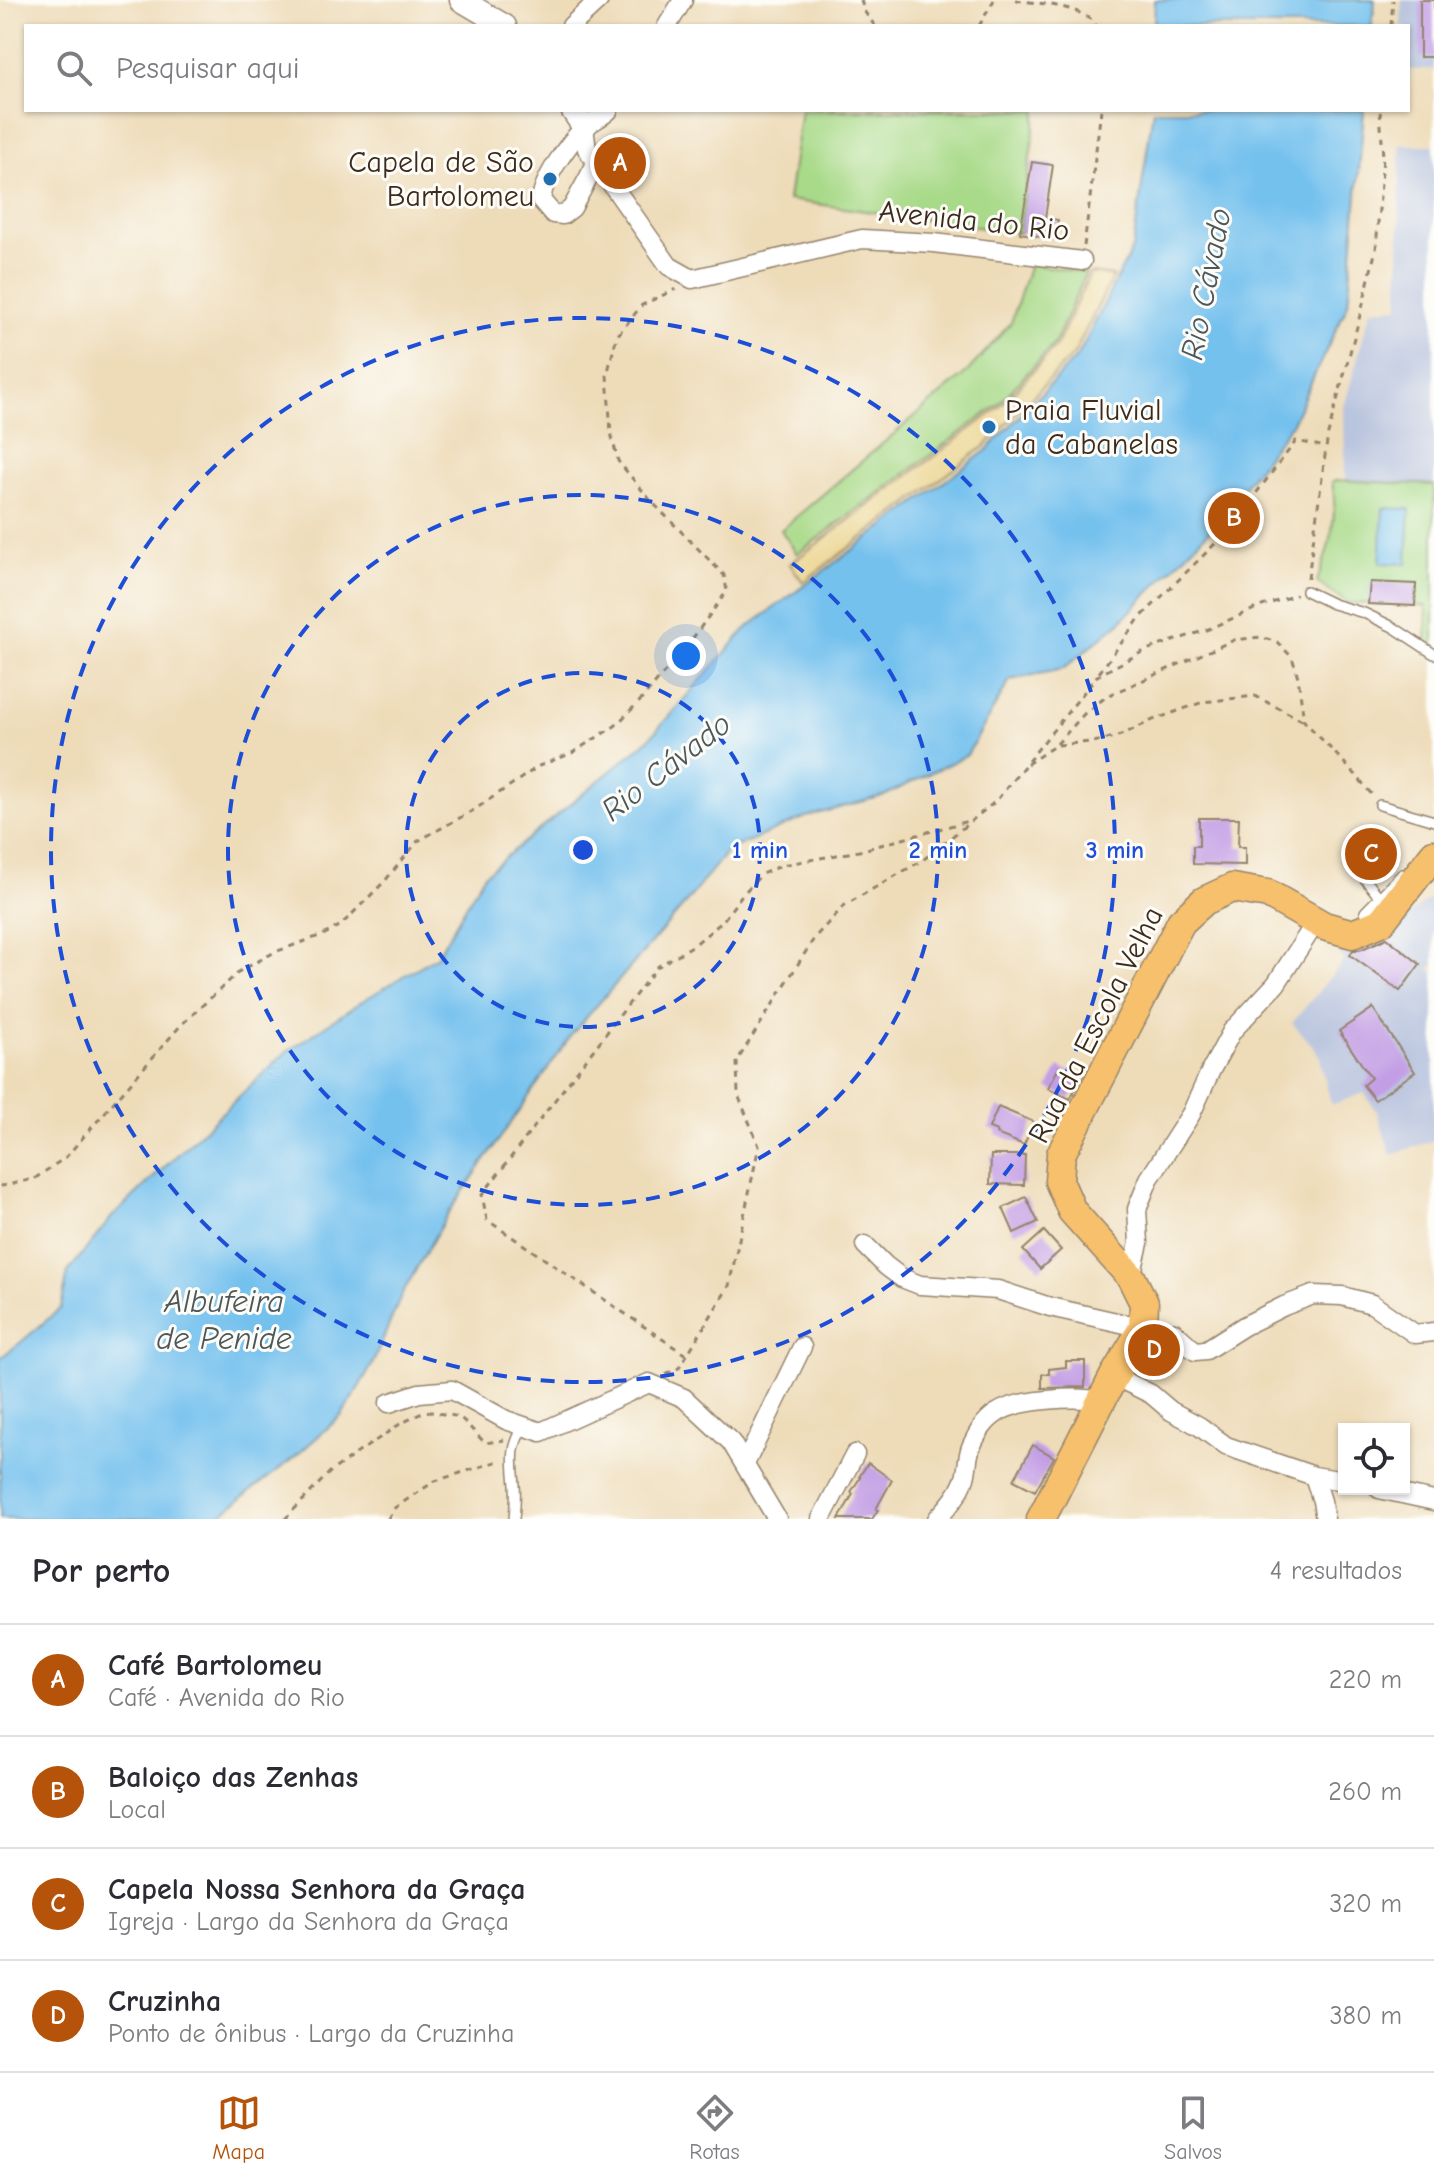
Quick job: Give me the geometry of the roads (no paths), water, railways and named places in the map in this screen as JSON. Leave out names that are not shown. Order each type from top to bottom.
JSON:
[{"type":"main road","name":"Rua da Escola Velha","points":[[1143,1328],[1144,1303],[1131,1277],[1072,1211],[1059,1181],[1061,1154],[1181,922],[1204,901],[1232,888],[1268,894],[1324,926],[1353,934],[1381,922],[1425,868]]},
{"type":"main road","points":[[1041,1519],[1108,1388],[1143,1328]]},
{"type":"street","points":[[461,0],[502,24]]},
{"type":"street","points":[[573,24],[599,0]]},
{"type":"street","points":[[668,24],[683,0]]},
{"type":"street","points":[[578,119],[602,112]]},
{"type":"street","points":[[578,119],[587,149],[597,162],[572,208],[563,215],[553,214],[541,200],[542,190],[570,145],[578,119]]},
{"type":"street","name":"Avenida do Rio","points":[[597,162],[669,266],[692,279],[862,239],[934,243],[1082,261]]},
{"type":"street","points":[[1131,1277],[1139,1243],[1137,1209],[1149,1179],[1191,1114],[1232,1031],[1276,984],[1316,922]]},
{"type":"street","points":[[865,1245],[902,1278],[920,1285],[998,1290],[1050,1307],[1174,1332],[1195,1351],[1206,1350],[1244,1326],[1313,1295],[1342,1296],[1372,1304],[1415,1334],[1434,1332]]},
{"type":"street","points":[[745,1464],[802,1347]]},
{"type":"street","points":[[389,1403],[419,1393],[452,1390],[506,1420],[520,1432],[541,1432],[649,1383],[684,1398],[731,1442],[777,1519]]},
{"type":"street","points":[[937,1519],[952,1503],[964,1479],[970,1451],[981,1427],[998,1411],[1036,1401],[1085,1398],[1108,1388],[1151,1394],[1171,1411],[1226,1446],[1314,1476],[1338,1480]]},
{"type":"street","points":[[821,1519],[855,1454]]},
{"type":"street","points":[[1314,1476],[1325,1519]]},
{"type":"street","points":[[1406,1495],[1434,1501]]},
{"type":"lane","points":[[1306,591],[1393,627],[1434,654]]},
{"type":"lane","points":[[1380,805],[1434,821]]},
{"type":"lane","points":[[1365,912],[1380,898],[1425,868]]},
{"type":"lane","points":[[1365,879],[1380,898]]},
{"type":"lane","points":[[514,1519],[512,1455],[520,1432]]},
{"type":"water","points":[[1155,0],[1375,0],[1372,24],[1154,24]]},
{"type":"water","name":"Albufeira de Penide","points":[[1153,112],[1364,112],[1348,304],[1292,423],[1215,525],[1119,623],[1063,669],[1010,680],[967,755],[886,795],[806,817],[728,850],[572,1034],[447,1215],[401,1296],[372,1365],[342,1415],[296,1456],[215,1519],[0,1519],[0,1358],[61,1308],[68,1272],[112,1217],[285,1053],[437,956],[484,875],[647,741],[747,628],[987,450],[1078,356],[1133,247]]},
{"type":"water","points":[[1383,508],[1410,509],[1407,564],[1380,563]]},
{"type":"place","name":"Café Bartolomeu","points":[[620,163]]},
{"type":"place","name":"Capela de São Bartolomeu","points":[[550,179]]},
{"type":"place","name":"Praia Fluvial da Cabanelas","points":[[989,427]]},
{"type":"place","name":"Baloiço das Zenhas","points":[[1234,518]]},
{"type":"place","name":"Capela Nossa Senhora da Graça","points":[[1371,854]]},
{"type":"place","name":"Cruzinha","points":[[1154,1350]]},
{"type":"water label","name":"Rio Cávado","points":[[1206,284]]},
{"type":"water label","name":"Rio Cávado","points":[[666,767]]}]
